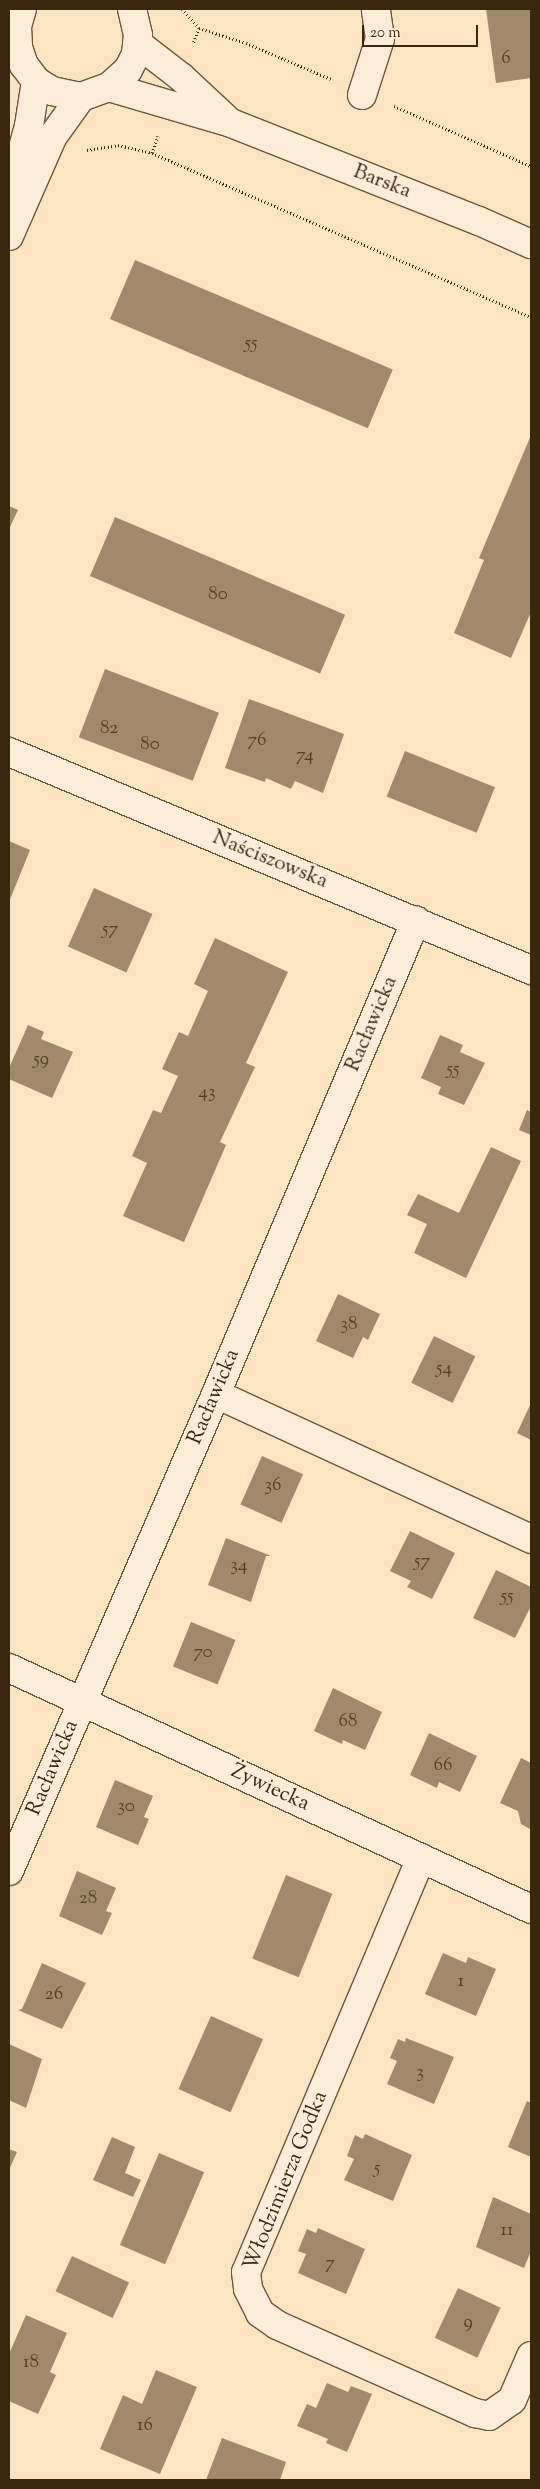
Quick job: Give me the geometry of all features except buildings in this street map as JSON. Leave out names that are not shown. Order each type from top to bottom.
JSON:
[{"type":"street","points":[[22,9],[13,44],[24,65],[36,81],[52,91],[81,96],[108,87],[128,70],[137,43],[136,16],[132,9]]},
{"type":"street","points":[[362,95],[380,39],[376,9]]},
{"type":"street","name":"Barska","points":[[137,43],[181,77],[231,123]]},
{"type":"street","points":[[9,198],[29,126],[36,81]]},
{"type":"street","name":"Barska","points":[[108,87],[231,123],[480,220],[531,244]]},
{"type":"street","points":[[9,236],[53,136],[81,96]]},
{"type":"street","name":"Naściszowska","points":[[9,752],[416,920],[531,970]]},
{"type":"street","name":"Racławicka","points":[[9,1871],[216,1394],[416,920]]},
{"type":"street","points":[[216,1394],[531,1539]]},
{"type":"street","name":"Żywiecka","points":[[9,1668],[531,1909]]},
{"type":"street","name":"Włodzimierza Godka","points":[[421,1858],[246,2272],[248,2289],[260,2313],[277,2325],[475,2413],[489,2416],[512,2400],[531,2356]]},
{"type":"path","points":[[152,153],[531,316]]}]
